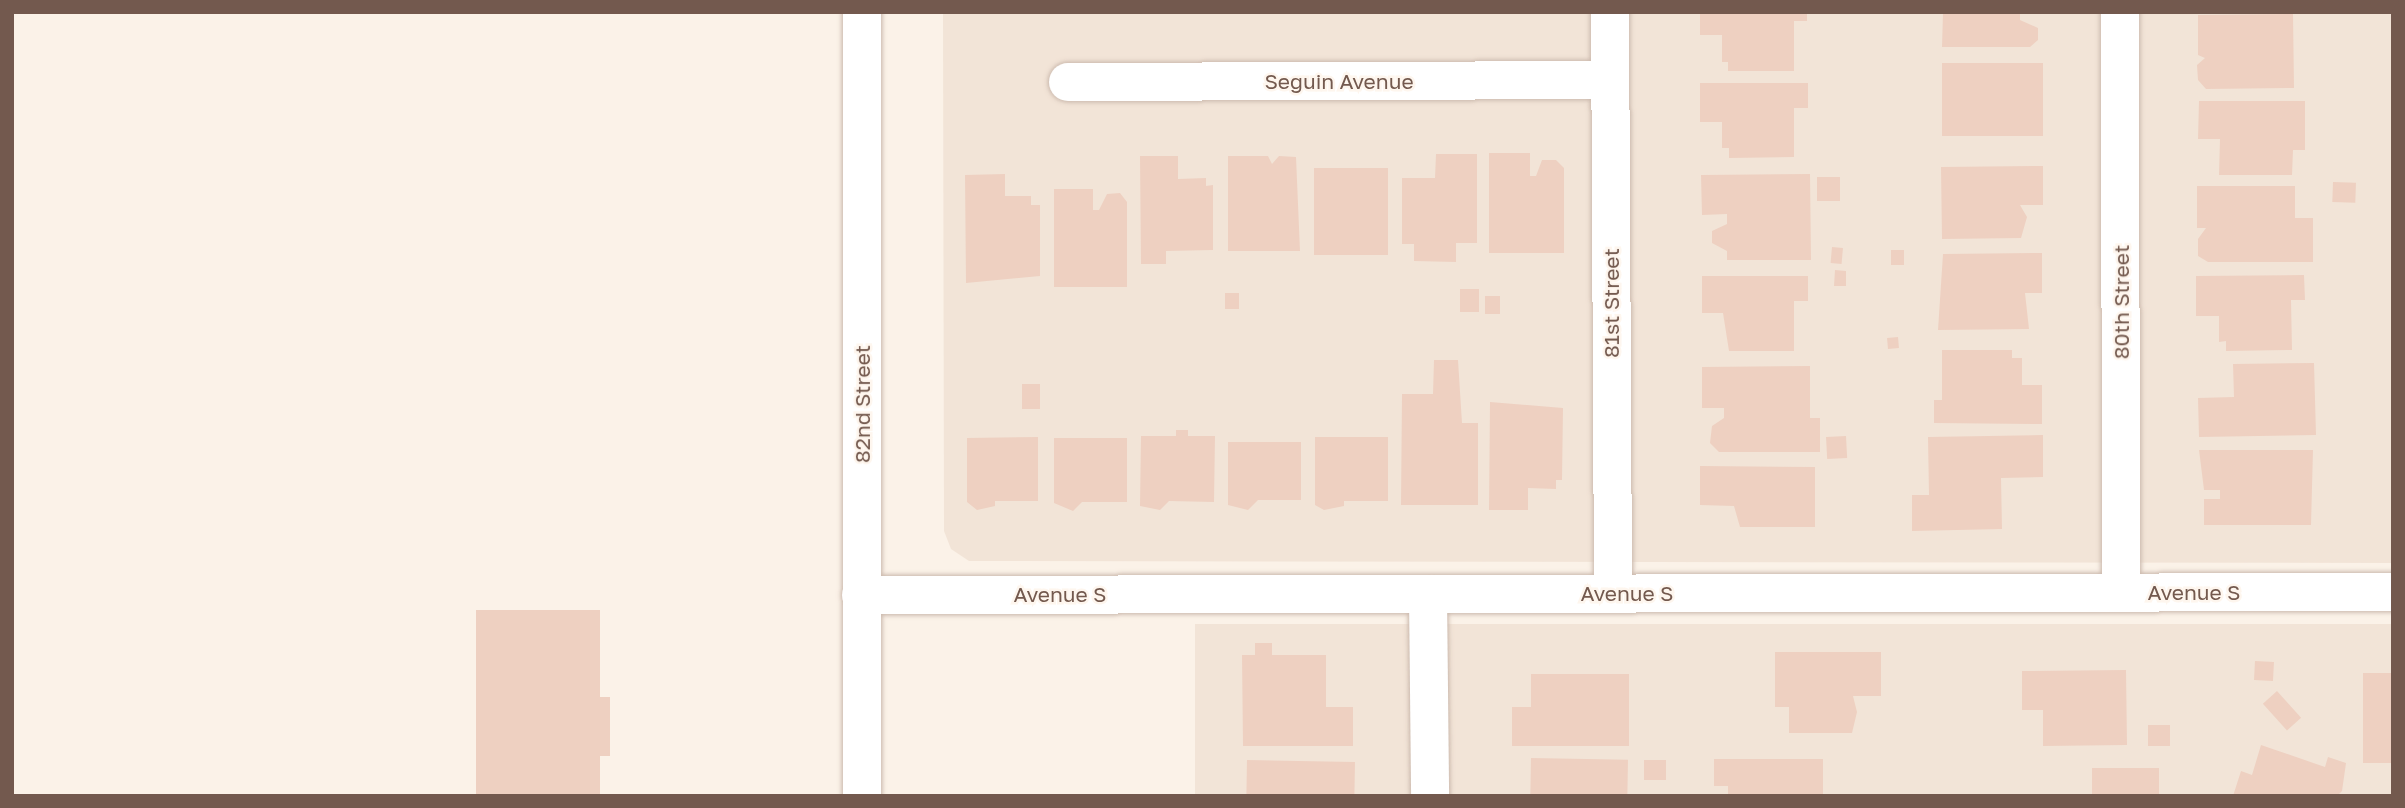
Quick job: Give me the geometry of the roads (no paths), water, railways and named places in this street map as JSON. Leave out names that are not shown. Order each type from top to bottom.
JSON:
[{"type":"street","name":"82nd Street","points":[[862,12],[862,796]]},
{"type":"street","name":"81st Street","points":[[1611,12],[1609,80],[1613,593]]},
{"type":"street","name":"80th Street","points":[[2120,12],[2121,593]]},
{"type":"street","name":"Seguin Avenue","points":[[1068,82],[1609,80]]},
{"type":"street","name":"Avenue S","points":[[861,595],[2393,592]]},
{"type":"street","points":[[1429,594],[1430,796]]}]
